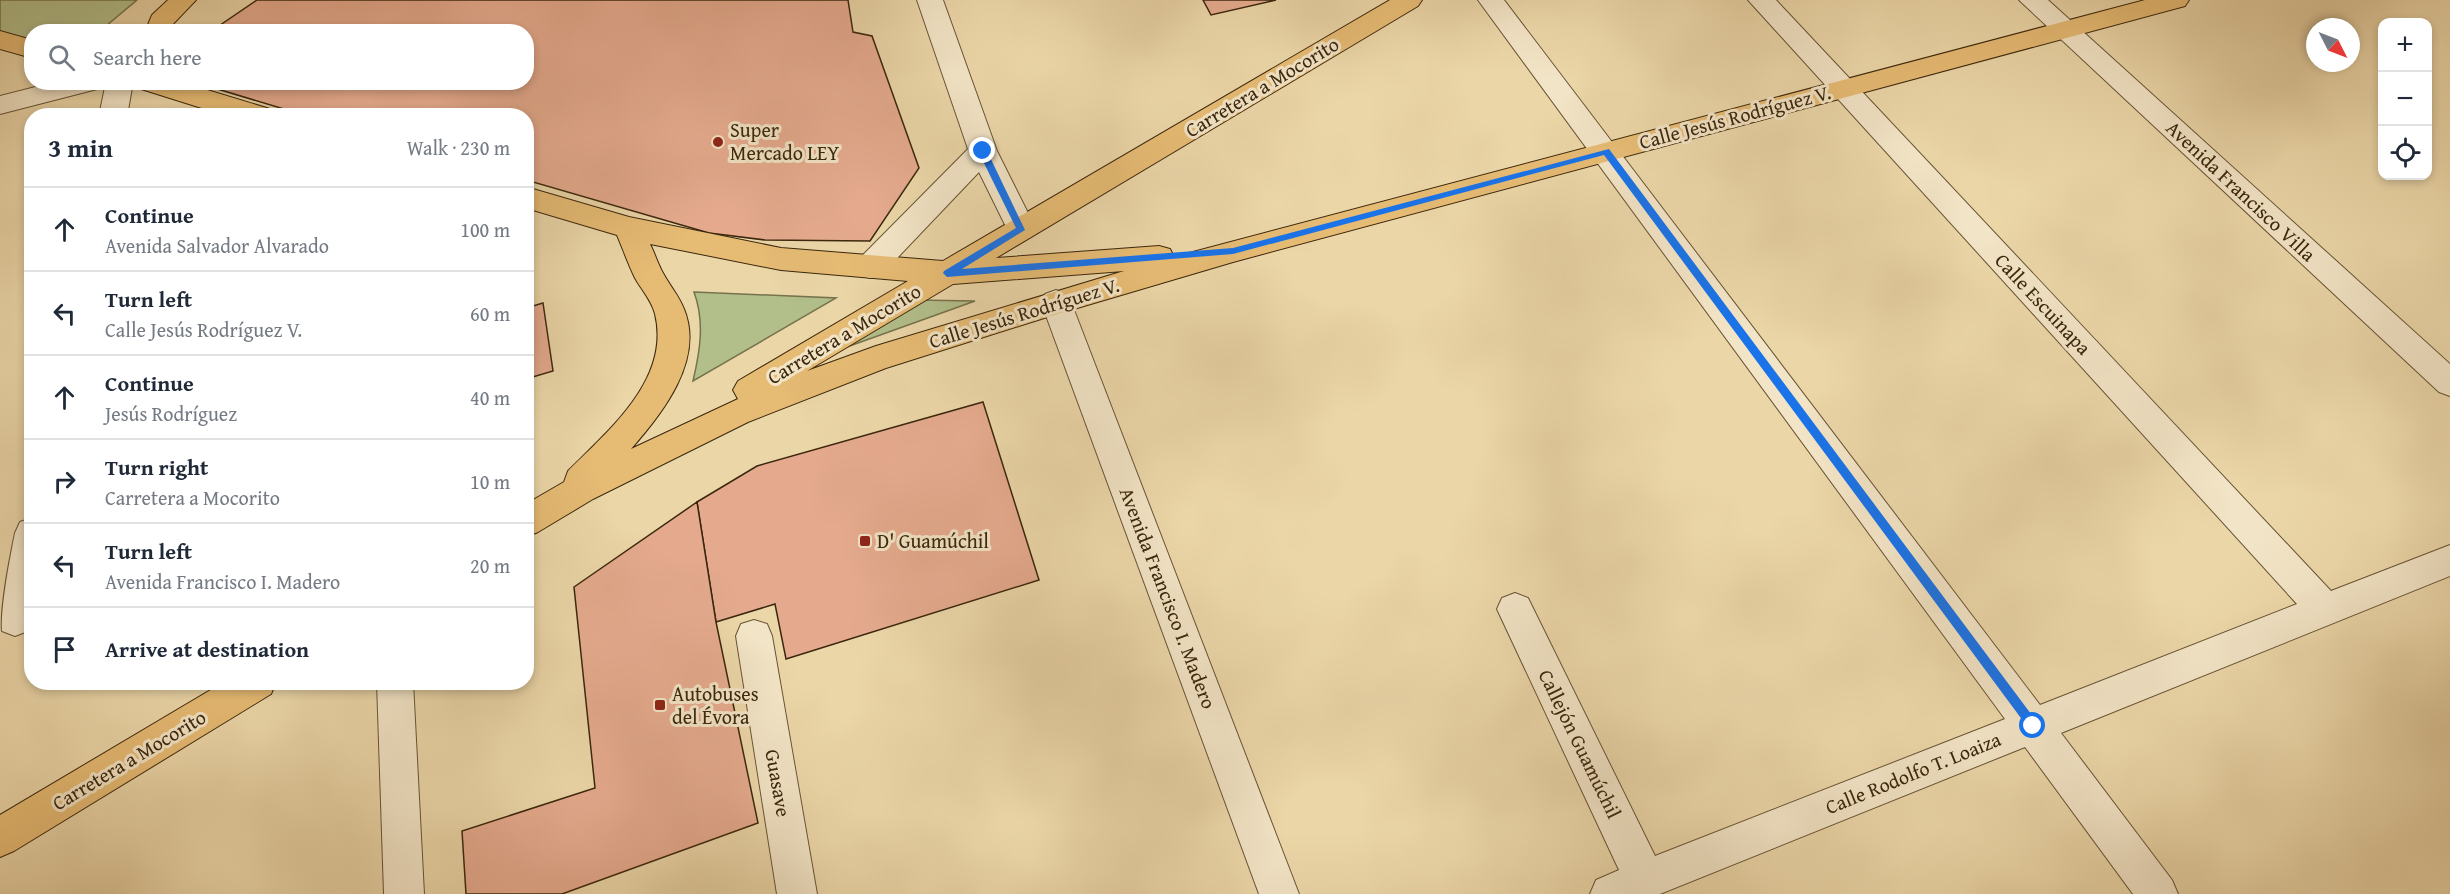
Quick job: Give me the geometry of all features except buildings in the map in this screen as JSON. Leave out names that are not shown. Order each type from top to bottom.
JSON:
[{"type":"main road","points":[[160,24],[183,0]]},
{"type":"main road","name":"Carretera a Mocorito","points":[[534,517],[1409,0]]},
{"type":"main road","name":"Calle Jesús Rodríguez V.","points":[[573,495],[737,413],[811,383],[876,359],[1056,302],[1233,251],[2176,0]]},
{"type":"main road","points":[[0,40],[24,48]]},
{"type":"main road","points":[[178,90],[235,108]]},
{"type":"main road","points":[[534,199],[629,228],[781,259],[870,267],[952,272],[1077,265],[1233,251]]},
{"type":"main road","points":[[573,495],[637,420],[657,393],[668,372],[673,344],[672,316],[650,276],[629,228]]},
{"type":"main road","name":"Carretera a Mocorito","points":[[0,837],[245,690]]},
{"type":"street","points":[[930,0],[983,151],[1021,230]]},
{"type":"street","points":[[1491,0],[2158,894]]},
{"type":"street","name":"Calle Escuinapa","points":[[1761,0],[2325,610]]},
{"type":"street","name":"Avenida Francisco Villa","points":[[2032,0],[2450,382]]},
{"type":"street","points":[[0,105],[62,90]]},
{"type":"street","points":[[115,108],[118,90]]},
{"type":"street","points":[[870,267],[983,151]]},
{"type":"street","name":"Avenida Francisco I. Madero","points":[[1056,302],[1279,894]]},
{"type":"street","name":"Calle Rodolfo T. Loaiza","points":[[1610,894],[2450,560]]},
{"type":"street","points":[[15,620],[24,574]]},
{"type":"street","name":"Callejón Guamúchil","points":[[1515,609],[1646,880]]},
{"type":"street","name":"Guasave","points":[[754,636],[797,894]]},
{"type":"street","points":[[395,690],[404,894]]},
{"type":"green space","points":[[0,0],[137,0],[108,24],[24,24],[24,40],[0,33]]},
{"type":"green space","points":[[694,292],[836,298],[693,381],[700,336],[699,314]]},
{"type":"green space","points":[[916,300],[975,301],[819,357]]},
{"type":"place","name":"Super Mercado LEY","points":[[718,142]]},
{"type":"place","name":"D' Guamúchil","points":[[865,541]]},
{"type":"place","name":"Autobuses del Évora","points":[[660,705]]},
{"type":"route","points":[[983,151],[1021,230],[947,273],[1077,265],[1233,251],[1606,152],[2033,726]]}]
